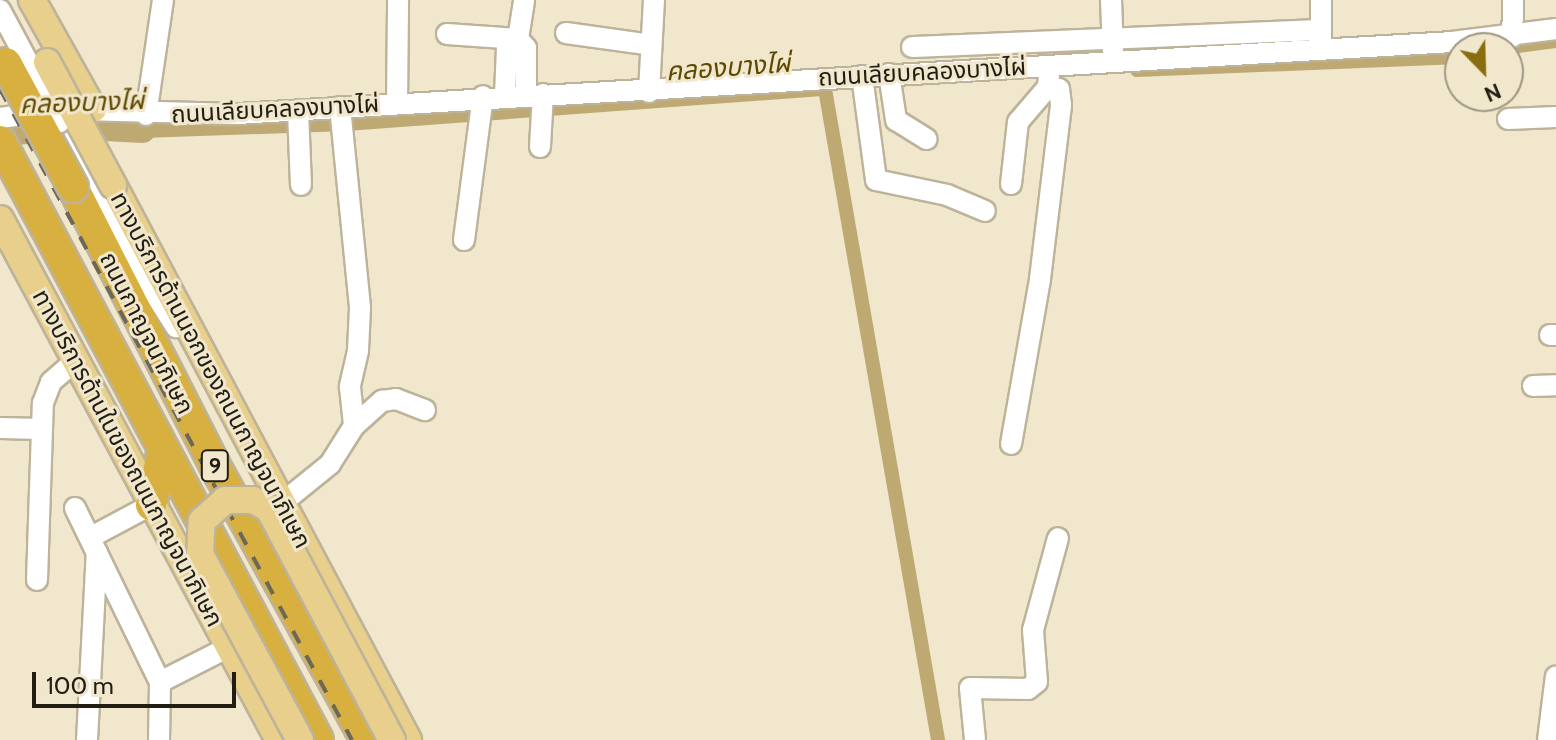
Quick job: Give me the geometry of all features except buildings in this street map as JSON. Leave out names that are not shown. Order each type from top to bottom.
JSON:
[{"type":"highway","name":"ถนนกาญจนาภิเษก","points":[[3,57],[220,475],[366,740]]},
{"type":"highway","name":"ถนนกาญจนาภิเษก","points":[[0,141],[162,454],[318,740]]},
{"type":"highway","points":[[151,505],[162,454]]},
{"type":"main road","name":"ทางบริการด้านนอกของถนนกาญจนาภิเษก","points":[[13,0],[408,740]]},
{"type":"main road","points":[[32,0],[93,109]]},
{"type":"main road","name":"ทางบริการด้านในของถนนกาญจนาภิเษก","points":[[0,219],[279,740]]},
{"type":"main road","points":[[300,740],[200,554],[202,521],[225,500],[253,500],[269,509],[392,740]]},
{"type":"street","points":[[146,115],[163,0]]},
{"type":"street","points":[[397,103],[398,0]]},
{"type":"street","points":[[505,95],[507,48],[518,39],[524,0]]},
{"type":"street","points":[[649,92],[654,0]]},
{"type":"street","points":[[912,47],[1113,50],[1111,0]]},
{"type":"street","points":[[1321,0],[1321,39]]},
{"type":"street","points":[[1512,32],[1513,0]]},
{"type":"street","points":[[0,10],[136,264],[250,442]]},
{"type":"street","name":"ถนนเลียบคลองบางไผ่","points":[[1524,35],[1556,29]]},
{"type":"street","points":[[1556,29],[1556,38]]},
{"type":"street","points":[[566,33],[651,45]]},
{"type":"street","points":[[447,34],[518,39],[526,48],[538,96],[540,147]]},
{"type":"street","name":"ถนนเลียบคลองบางไผ่","points":[[0,118],[93,109],[146,115],[299,114],[340,112],[397,103],[483,108],[505,95],[649,92],[889,78],[1049,76],[1113,50],[1321,39],[1444,38]]},
{"type":"street","points":[[1011,184],[1018,122],[1049,76],[1060,91],[1060,117],[1040,279],[1011,444]]},
{"type":"street","points":[[889,78],[890,105],[904,127],[927,139]]},
{"type":"street","points":[[862,80],[879,183],[947,195],[985,211]]},
{"type":"street","points":[[464,240],[483,108]]},
{"type":"street","points":[[340,112],[360,308],[358,351],[350,387],[354,426]]},
{"type":"street","points":[[299,114],[301,185]]},
{"type":"street","points":[[1508,119],[1556,117]]},
{"type":"street","points":[[37,580],[42,429],[51,382],[75,361]]},
{"type":"street","points":[[1533,386],[1556,385]]},
{"type":"street","points":[[282,503],[330,464],[354,426],[382,401],[396,399],[425,410]]},
{"type":"street","points":[[0,428],[42,429]]},
{"type":"street","points":[[94,544],[151,505]]},
{"type":"street","points":[[75,508],[160,682],[159,740]]},
{"type":"street","points":[[975,740],[970,688],[1028,689],[1037,682],[1033,630],[1058,538]]},
{"type":"street","points":[[87,740],[94,544]]},
{"type":"street","points":[[160,682],[229,647]]},
{"type":"street","points":[[1551,728],[1556,676]]},
{"type":"waterway","name":"คลองบางไผ่","points":[[1524,45],[1556,41]]},
{"type":"waterway","name":"คลองบางไผ่","points":[[1137,70],[1444,58]]},
{"type":"waterway","points":[[825,89],[938,740]]},
{"type":"waterway","name":"คลองบางไผ่","points":[[143,131],[346,124],[825,89]]},
{"type":"waterway","name":"คลองบางไผ่","points":[[0,134],[86,128],[143,131]]},
{"type":"railway","points":[[0,89],[352,740]]}]
